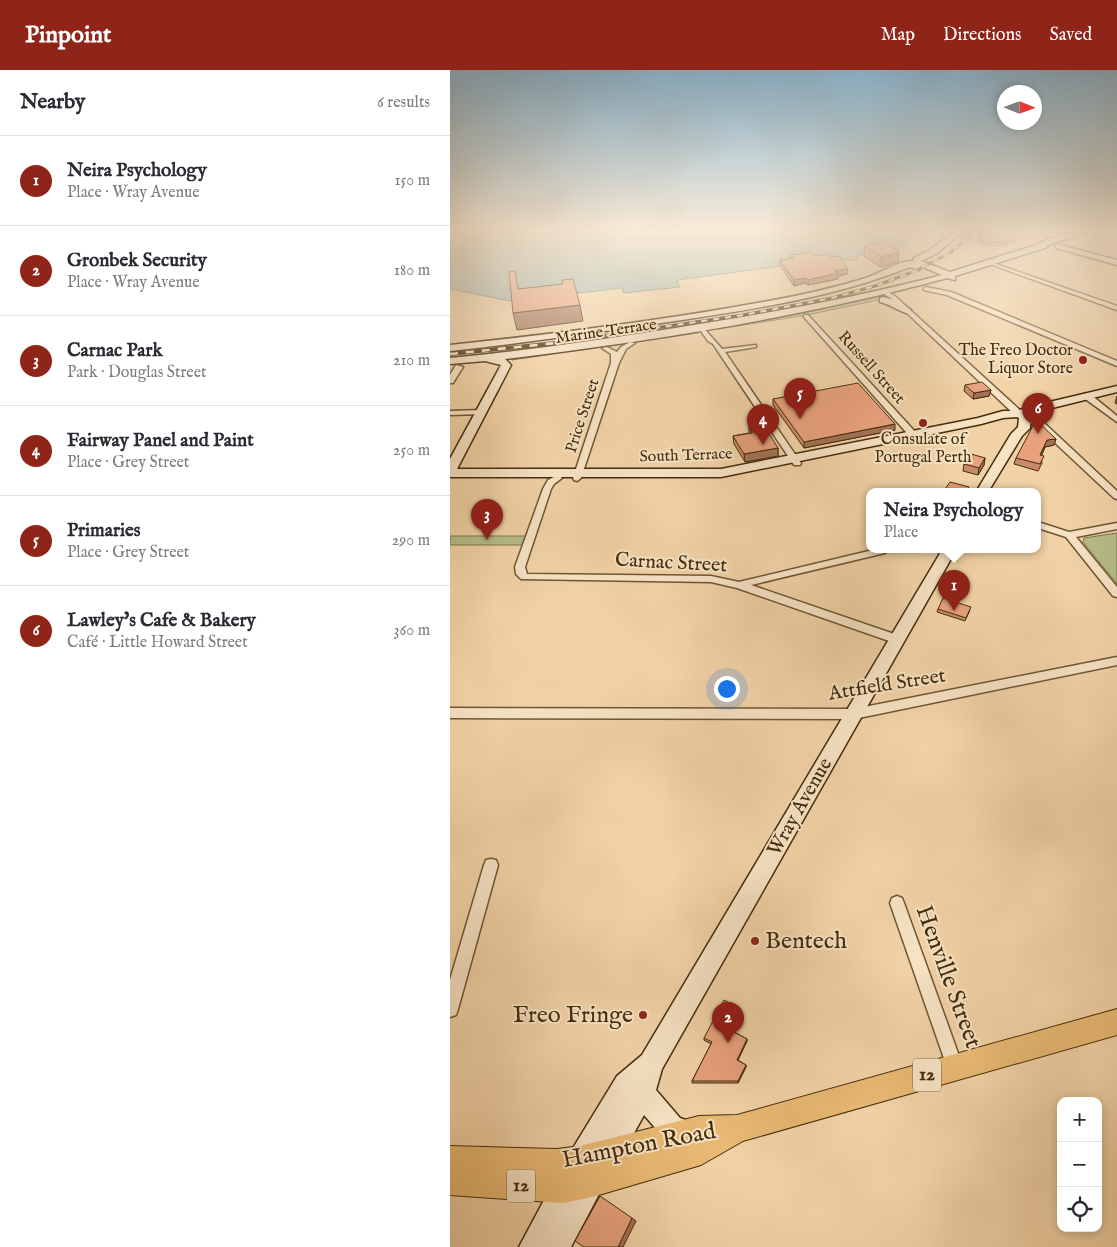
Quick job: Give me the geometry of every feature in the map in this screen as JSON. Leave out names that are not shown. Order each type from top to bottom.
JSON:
[{"type":"main road","name":"South Terrace","points":[[1089,398],[1117,388]]},
{"type":"main road","points":[[450,454],[477,412]]},
{"type":"main road","name":"Hampton Road","points":[[450,1181],[564,1189],[609,1153],[699,1130],[737,1129],[1117,1022]]},
{"type":"main road","points":[[642,1093],[672,1128],[687,1133]]},
{"type":"main road","name":"Hampton Road","points":[[450,1160],[557,1163],[586,1172],[702,1151],[737,1129]]},
{"type":"street","points":[[450,348],[537,339],[763,304],[849,285]]},
{"type":"street","name":"Marine Terrace","points":[[452,365],[504,362],[520,357],[806,316],[884,296],[915,285]]},
{"type":"street","name":"Marine Terrace","points":[[452,365],[605,348],[706,330],[801,310],[884,296],[894,298],[934,285]]},
{"type":"street","points":[[1054,285],[1117,308]]},
{"type":"street","points":[[926,289],[949,293],[1117,364]]},
{"type":"street","points":[[884,296],[906,310]]},
{"type":"street","points":[[894,298],[1003,398],[1018,420],[1039,423],[1117,496]]},
{"type":"street","name":"Russell Street","points":[[806,316],[915,437]]},
{"type":"street","points":[[706,330],[710,340],[715,342],[796,461]]},
{"type":"street","name":"Price Street","points":[[578,476],[615,362],[623,348],[632,343]]},
{"type":"street","points":[[721,351],[754,346]]},
{"type":"street","name":"Price Street","points":[[605,348],[614,352],[615,362]]},
{"type":"street","points":[[497,376],[520,357]]},
{"type":"street","points":[[450,381],[452,365],[488,360],[504,362],[506,365],[497,376],[477,412],[450,472]]},
{"type":"street","points":[[488,364],[496,369],[497,376]]},
{"type":"street","name":"South Terrace","points":[[450,472],[578,476],[716,474],[1018,420],[1027,410],[1117,392]]},
{"type":"street","points":[[1089,398],[1117,420]]},
{"type":"street","points":[[450,413],[477,412]]},
{"type":"street","points":[[984,488],[1018,420]]},
{"type":"street","name":"South Terrace","points":[[450,479],[558,478],[578,476]]},
{"type":"street","points":[[525,578],[521,574],[520,567],[549,485],[558,478]]},
{"type":"street","points":[[1041,525],[1070,535],[1117,526]]},
{"type":"street","points":[[1070,535],[1117,594]]},
{"type":"street","points":[[739,585],[872,553]]},
{"type":"street","name":"Wray Avenue","points":[[609,1153],[642,1093],[651,1064],[947,553]]},
{"type":"street","name":"Carnac Street","points":[[525,578],[711,579],[739,585],[896,639]]},
{"type":"street","name":"Attfield Street","points":[[450,713],[854,714],[1117,661]]},
{"type":"street","points":[[450,1008],[470,931],[491,865]]},
{"type":"street","name":"Henville Street","points":[[897,903],[955,1067]]},
{"type":"street","name":"Wray Avenue","points":[[556,1247],[586,1172],[626,1085],[651,1064]]},
{"type":"street","points":[[533,1247],[564,1189]]},
{"type":"green space","points":[[880,297],[883,299],[807,315],[719,329],[715,328]]},
{"type":"green space","points":[[699,331],[698,333],[512,360],[525,355]]},
{"type":"green space","points":[[1117,533],[1117,584],[1083,542],[1084,538]]},
{"type":"green space","points":[[450,536],[527,536],[523,545],[450,545]]},
{"type":"water","points":[[450,285],[679,285],[680,287],[624,293],[622,288],[510,301],[450,289]]},
{"type":"building","points":[[510,285],[517,285],[518,289],[575,285],[580,305],[513,313]]},
{"type":"building","points":[[982,382],[991,390],[974,393],[965,385]]},
{"type":"building","points":[[858,383],[895,424],[804,442],[773,399]]},
{"type":"building","points":[[1036,420],[1056,439],[1047,440],[1040,455],[1044,456],[1040,464],[1016,458]]},
{"type":"building","points":[[763,424],[778,448],[744,454],[733,436],[752,433],[749,427]]},
{"type":"building","points":[[971,454],[985,458],[979,468],[964,464]]},
{"type":"building","points":[[950,482],[969,487],[968,488],[946,488]]},
{"type":"building","points":[[943,598],[971,607],[966,618],[938,609]]},
{"type":"building","points":[[724,1000],[737,1007],[726,1028],[747,1039],[737,1060],[746,1065],[738,1081],[692,1081],[712,1042],[704,1038]]},
{"type":"building","points":[[600,1196],[632,1218],[618,1247],[584,1247],[575,1241]]},
{"type":"railway","points":[[548,344],[743,315],[832,298],[878,285]]},
{"type":"railway","points":[[548,344],[556,343]]},
{"type":"railway","points":[[450,354],[548,344]]},
{"type":"place","name":"The Freo Doctor Liquor Store","points":[[1083,360]]},
{"type":"place","name":"Primaries","points":[[800,419]]},
{"type":"place","name":"Consulate of Portugal Perth","points":[[923,423]]},
{"type":"place","name":"Lawley's Cafe & Bakery","points":[[1038,434]]},
{"type":"place","name":"Fairway Panel and Paint","points":[[763,445]]},
{"type":"place","name":"Carnac Park","points":[[487,540]]},
{"type":"place","name":"Neira Psychology","points":[[954,611]]},
{"type":"place","name":"Bentech","points":[[755,941]]},
{"type":"place","name":"Freo Fringe","points":[[643,1015]]},
{"type":"place","name":"Gronbek Security","points":[[728,1043]]}]
